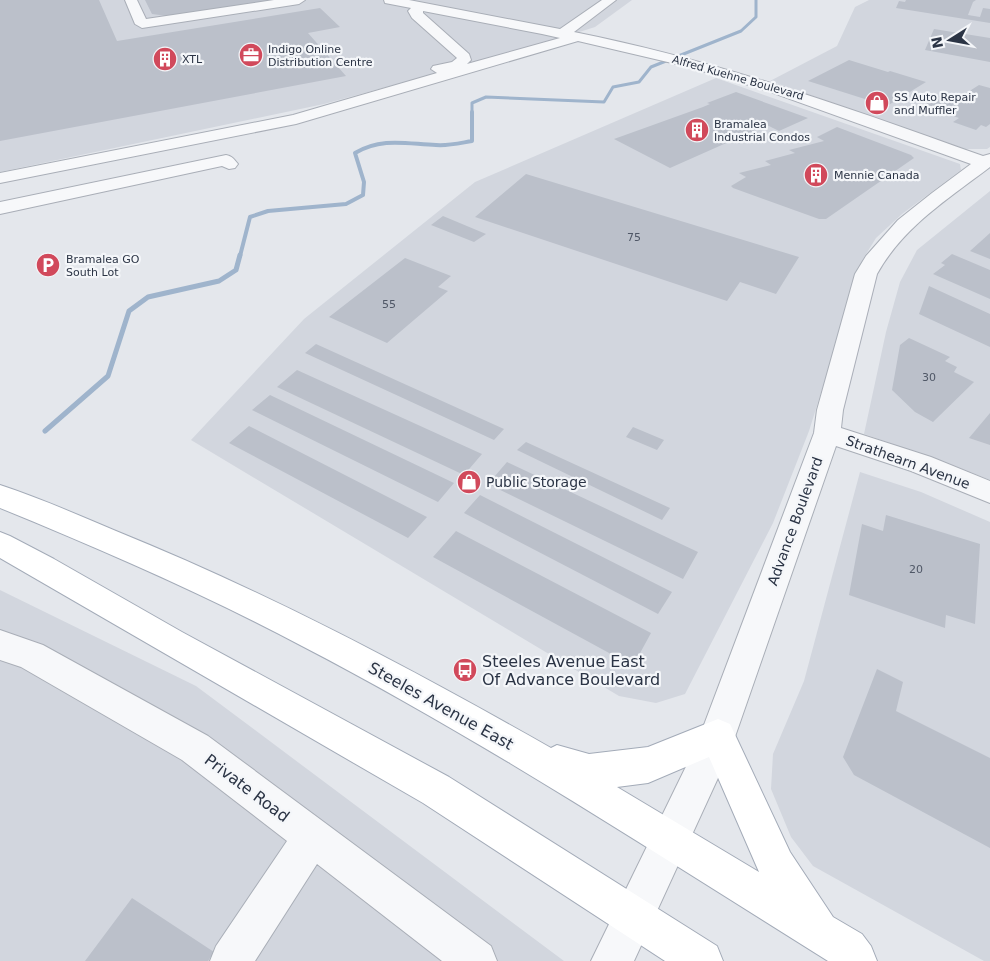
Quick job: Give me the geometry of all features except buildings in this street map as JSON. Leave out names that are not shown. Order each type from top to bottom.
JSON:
[{"type":"main road","name":"Steeles Avenue East","points":[[0,496],[235,597],[385,675],[532,756],[847,949],[856,961]]},
{"type":"main road","points":[[0,544],[172,642],[307,715],[435,790],[599,893],[633,918],[702,961]]},
{"type":"main road","points":[[532,756],[589,772],[648,765],[718,736],[776,866],[821,933]]},
{"type":"street","points":[[131,0],[142,24],[299,0]]},
{"type":"street","name":"Alfred Kuehne Boulevard","points":[[390,0],[570,36],[694,64],[817,102],[988,161]]},
{"type":"street","points":[[0,178],[296,119],[570,36],[610,0]]},
{"type":"street","points":[[0,164],[316,102],[464,60],[463,54],[417,15],[415,11],[420,6]]},
{"type":"street","points":[[0,208],[226,160],[229,164]]},
{"type":"street","name":"Advance Boulevard","points":[[633,918],[718,736],[826,432],[862,287],[871,263],[891,236],[988,161]]},
{"type":"street","name":"Strathearn Avenue","points":[[826,432],[921,464],[990,492]]},
{"type":"street","name":"Private Road","points":[[0,645],[31,655],[196,748],[476,961]]},
{"type":"street","points":[[231,961],[312,837]]},
{"type":"street","points":[[612,961],[633,918]]},
{"type":"shaded area","points":[[0,0],[632,0],[595,27],[529,48],[324,104],[0,172]]},
{"type":"shaded area","points":[[869,0],[990,0],[990,147],[987,149],[965,149],[770,81],[837,46],[855,7]]},
{"type":"shaded area","points":[[716,78],[960,164],[961,170],[902,214],[876,238],[863,259],[809,431],[773,523],[685,694],[656,703],[619,696],[191,440],[304,319],[475,182]]},
{"type":"shaded area","points":[[990,191],[990,480],[864,434],[886,332],[900,282],[917,250]]},
{"type":"shaded area","points":[[860,472],[921,492],[990,522],[990,961],[984,961],[813,866],[791,837],[771,789],[773,754],[804,681]]},
{"type":"shaded area","points":[[0,590],[196,686],[564,961],[0,961]]},
{"type":"waterway","points":[[240,256],[250,217],[268,211],[346,204],[363,195],[364,182],[355,153],[365,148],[385,143],[441,145],[472,141],[472,103],[486,97],[604,102],[613,87],[639,82],[651,67],[741,31],[756,17],[756,0]]},
{"type":"waterway","points":[[45,431],[108,376],[129,311],[148,297],[219,281],[236,270],[240,255]]},
{"type":"place","name":"Indigo Online Distribution Centre","points":[[251,55]]},
{"type":"place","name":"XTL","points":[[165,59]]},
{"type":"place","name":"SS Auto Repair and Muffler","points":[[877,103]]},
{"type":"place","name":"Bramalea Industrial Condos","points":[[697,130]]},
{"type":"place","name":"Mennie Canada","points":[[816,175]]},
{"type":"place","name":"Bramalea GO South Lot","points":[[48,265]]},
{"type":"place","name":"Public Storage","points":[[469,482]]},
{"type":"place","name":"Steeles Avenue East Of Advance Boulevard","points":[[465,670]]}]
